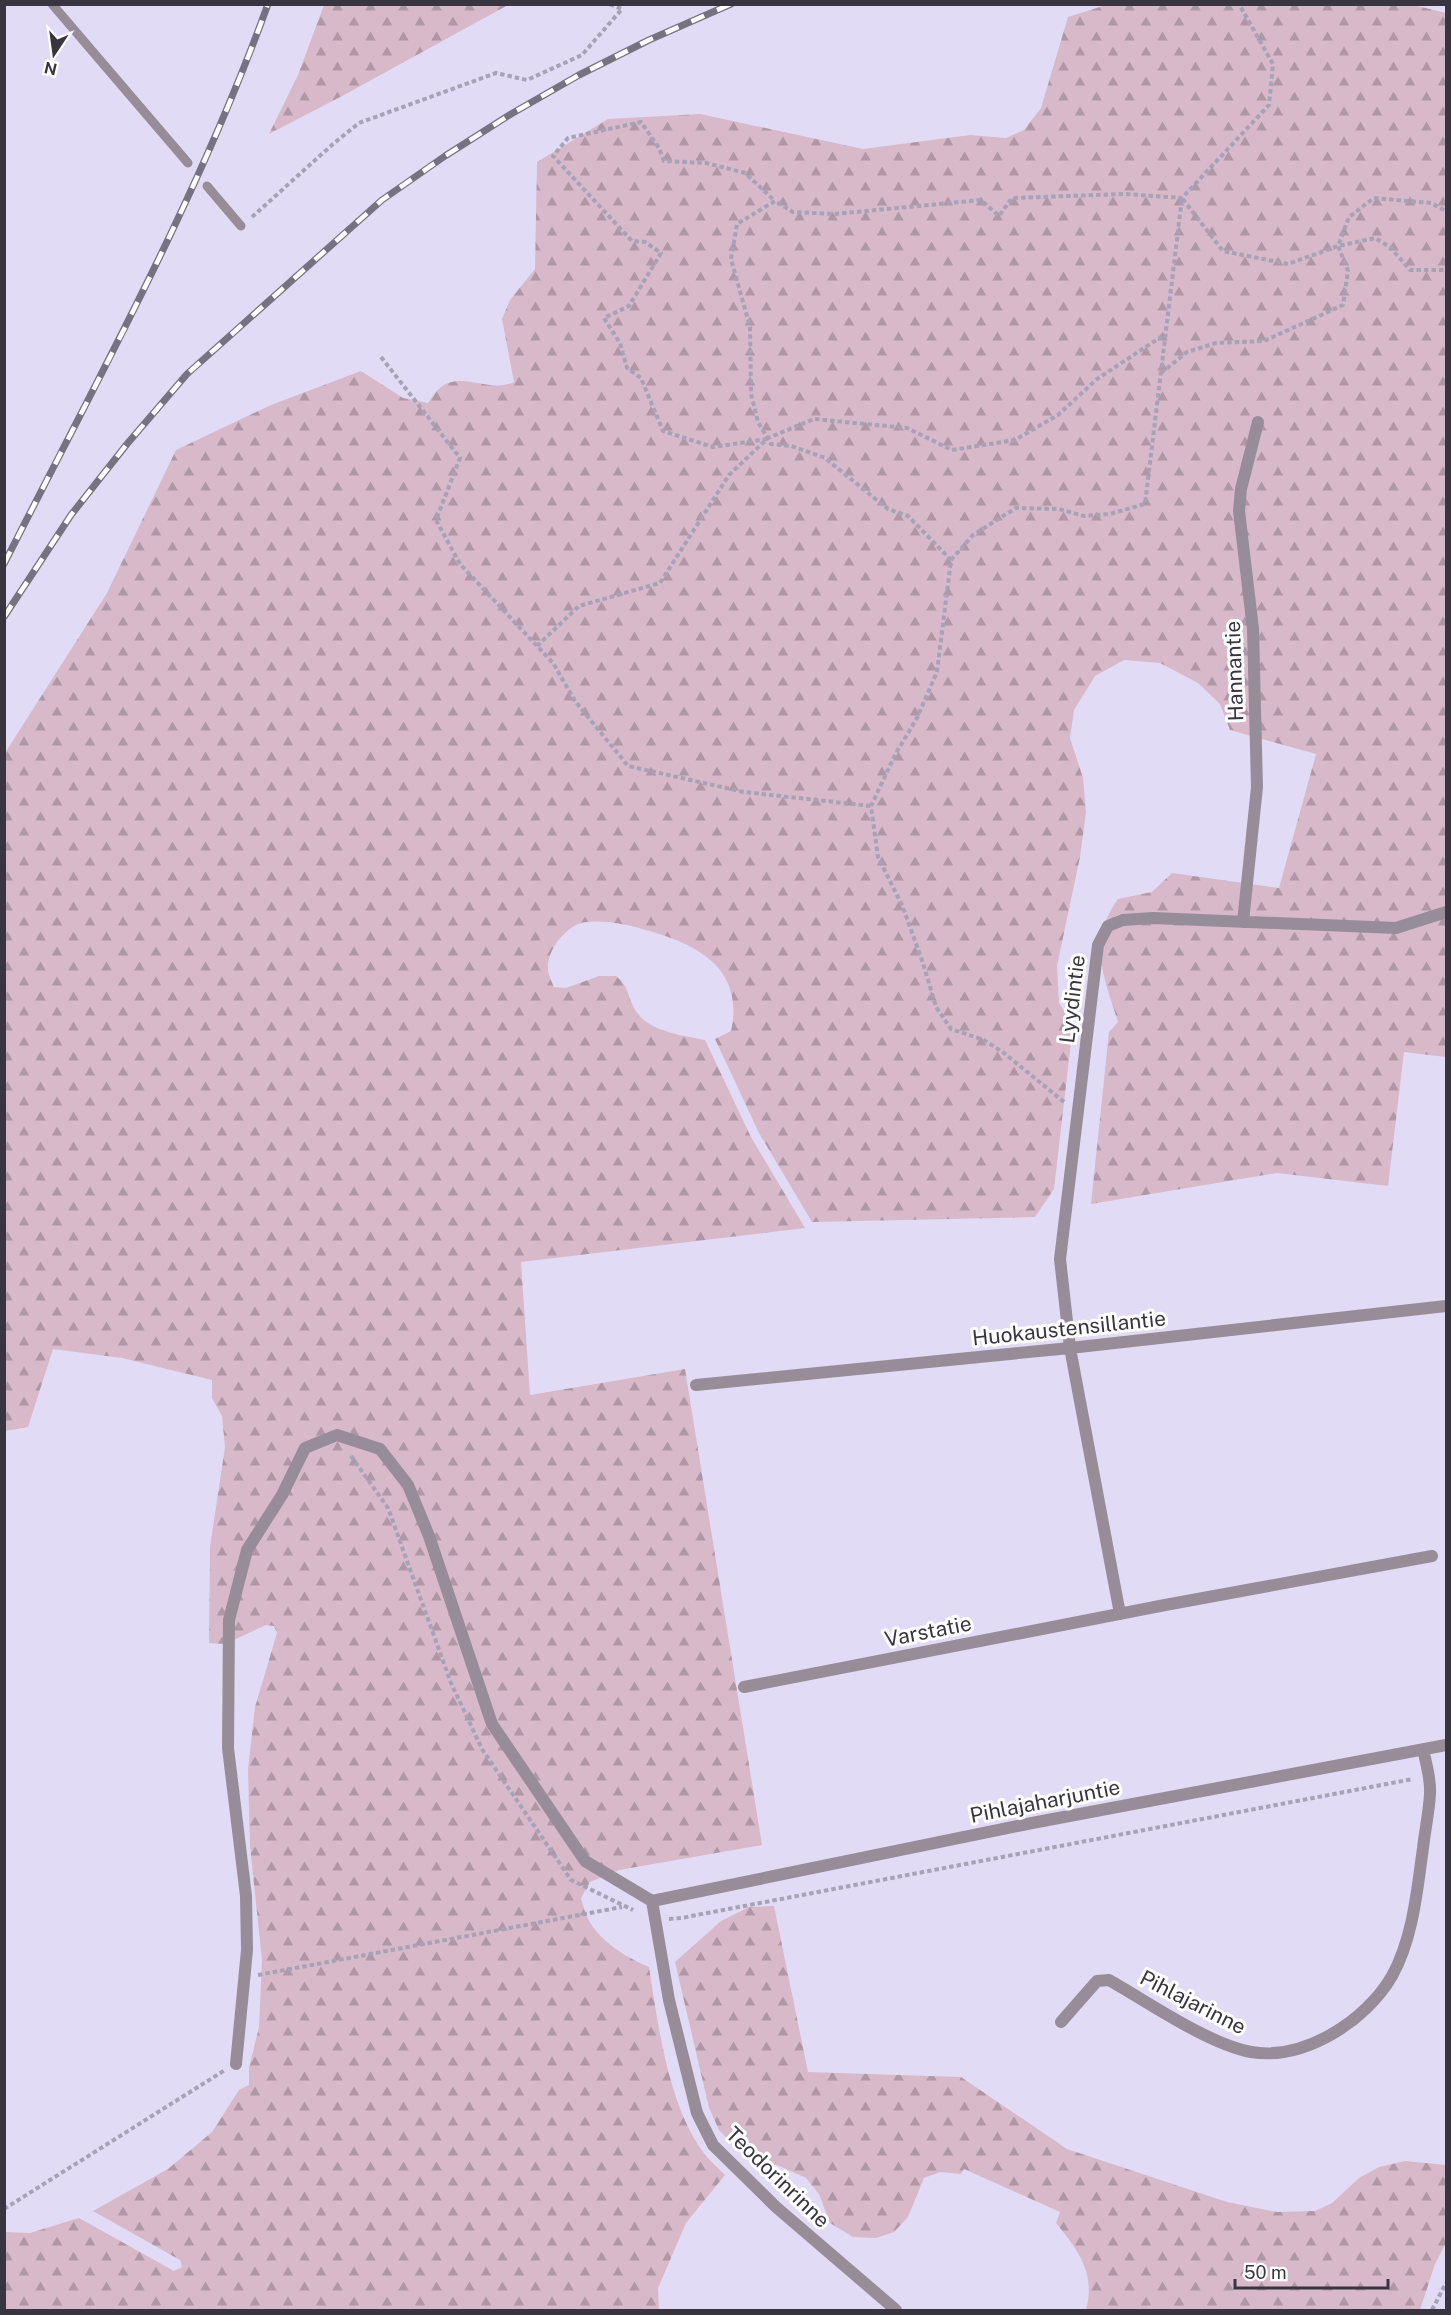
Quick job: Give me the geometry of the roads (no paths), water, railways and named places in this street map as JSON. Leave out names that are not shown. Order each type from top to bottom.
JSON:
[{"type":"street","name":"Hannantie","points":[[1243,922],[1257,787],[1253,629],[1239,511],[1241,489],[1258,422]]},
{"type":"street","name":"Lyydintie","points":[[1070,1348],[1060,1259],[1098,945],[1108,926],[1124,920],[1153,918],[1396,928],[1446,912]]},
{"type":"street","name":"Huokaustensillantie","points":[[696,1385],[1070,1348],[1446,1306]]},
{"type":"street","points":[[1070,1348],[1120,1614]]},
{"type":"street","points":[[236,2064],[247,1950],[246,1896],[228,1748],[229,1620],[247,1550],[282,1495],[305,1448],[337,1435],[380,1449],[408,1485],[429,1536],[492,1724],[585,1861],[652,1901]]},
{"type":"street","name":"Varstatie","points":[[744,1687],[1432,1556]]},
{"type":"street","name":"Pihlajaharjuntie","points":[[652,1901],[1020,1825],[1446,1745]]},
{"type":"street","name":"Pihlajarinne","points":[[1061,2022],[1097,1981],[1109,1980],[1191,2027],[1250,2051],[1273,2053],[1296,2050],[1324,2038],[1353,2020],[1391,1977],[1402,1954],[1414,1907],[1430,1792],[1423,1749]]},
{"type":"street","name":"Teodorinrinne","points":[[652,1901],[669,2000],[697,2113],[713,2145],[776,2207],[896,2310]]},
{"type":"lane","points":[[52,4],[188,163]]},
{"type":"lane","points":[[207,186],[241,226]]},
{"type":"railway","points":[[4,564],[145,288],[210,147],[268,4]]},
{"type":"railway","points":[[4,617],[71,515],[127,444],[187,374],[382,200],[511,114],[579,75],[649,40],[731,4]]}]
